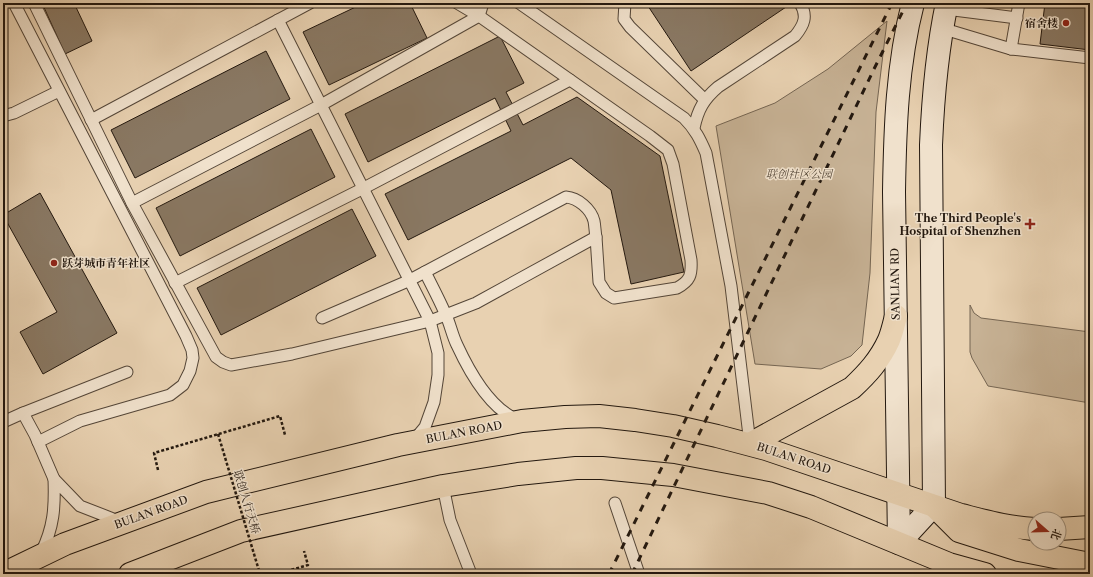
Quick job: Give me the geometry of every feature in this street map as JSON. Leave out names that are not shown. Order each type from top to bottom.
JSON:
[{"type":"main road","points":[[750,444],[852,388],[866,375],[880,358],[890,339],[896,316]]},
{"type":"main road","name":"BULAN ROAD","points":[[3,574],[65,544],[206,492],[412,442],[522,421],[565,417],[599,416],[673,426],[750,444],[766,448],[961,514],[993,523],[1027,528]]},
{"type":"main road","points":[[130,574],[241,531],[444,486],[518,474],[576,468],[609,468],[666,474],[718,482],[768,494],[811,507],[949,564],[985,574]]},
{"type":"main road","name":"BULAN ROAD","points":[[934,505],[959,531],[1019,550],[1090,564]]},
{"type":"main road","points":[[1067,529],[1090,528]]},
{"type":"street","name":"SANLIAN RD","points":[[899,543],[894,192],[897,88],[904,43],[913,3]]},
{"type":"street","points":[[899,543],[934,505],[931,145],[934,88],[945,13]]},
{"type":"lane","points":[[14,3],[186,336],[192,350],[193,358],[190,371],[183,386],[170,395],[80,421],[38,442]]},
{"type":"lane","points":[[34,3],[132,203],[216,357],[223,362],[231,365],[292,354],[430,321],[476,303],[596,237]]},
{"type":"lane","points":[[91,120],[310,3]]},
{"type":"lane","points":[[322,318],[408,281],[566,198],[573,198],[581,202],[594,219],[599,282],[606,293],[614,298],[677,288],[684,284],[690,277],[692,271],[691,260],[673,164],[668,150],[479,16],[457,3]]},
{"type":"lane","points":[[132,203],[321,105],[479,16],[483,3]]},
{"type":"lane","points":[[519,3],[684,118],[694,128],[701,140],[706,153],[730,286],[750,444]]},
{"type":"lane","points":[[625,3],[624,19],[630,27],[705,100]]},
{"type":"lane","points":[[694,128],[702,104],[718,87],[795,36],[801,29],[805,18],[804,9],[800,3]]},
{"type":"lane","points":[[1011,49],[1019,3]]},
{"type":"lane","points":[[945,13],[1017,18]]},
{"type":"lane","points":[[945,13],[1011,49],[1090,58]]},
{"type":"lane","points":[[278,20],[408,281],[430,321],[438,352],[438,375],[434,402],[425,427],[412,442]]},
{"type":"lane","points":[[175,283],[570,80]]},
{"type":"lane","points":[[3,116],[14,113],[60,91]]},
{"type":"lane","points":[[425,272],[446,315],[457,344],[473,375],[501,411],[522,421]]},
{"type":"lane","points":[[3,422],[127,372]]},
{"type":"lane","points":[[23,413],[38,442],[54,479],[80,506],[123,522]]},
{"type":"lane","points":[[39,557],[49,538],[53,519],[55,500],[54,479]]},
{"type":"lane","points":[[444,486],[450,520],[471,574]]},
{"type":"lane","points":[[615,503],[640,574]]},
{"type":"path","points":[[158,470],[154,453],[280,416],[285,435]]},
{"type":"path","name":"联创人行天桥","points":[[218,434],[260,574]]},
{"type":"path","points":[[277,574],[308,565],[304,551]]},
{"type":"green space","name":"联创社区公园","points":[[887,21],[876,112],[870,273],[862,345],[851,356],[821,369],[755,364],[716,126],[775,103],[828,69]]},
{"type":"green space","points":[[970,305],[974,313],[981,318],[1090,332],[1090,403],[988,386],[970,352]]},
{"type":"building","points":[[42,3],[74,3],[92,41],[65,54]]},
{"type":"building","points":[[364,3],[410,3],[427,38],[329,85],[303,32]]},
{"type":"building","points":[[646,3],[788,3],[789,5],[691,71]]},
{"type":"building","name":"宿舍楼","points":[[1045,3],[1090,3],[1090,50],[1040,44]]},
{"type":"building","points":[[500,36],[524,83],[506,92],[523,125],[577,97],[660,156],[684,272],[631,284],[611,190],[571,158],[408,240],[385,194],[511,131],[495,98],[368,162],[345,114]]},
{"type":"building","points":[[266,51],[290,99],[135,178],[111,130]]},
{"type":"building","points":[[311,129],[335,177],[180,256],[156,208]]},
{"type":"building","name":"跃芽城市青年社区","points":[[40,193],[117,333],[43,374],[20,332],[57,312],[3,215]]},
{"type":"building","points":[[352,209],[376,256],[221,335],[197,288]]},
{"type":"railway","points":[[609,574],[892,3]]},
{"type":"railway","points":[[632,574],[907,3]]},
{"type":"place","name":"宿舍楼","points":[[1066,23]]},
{"type":"place","name":"The Third People's Hospital of Shenzhen","points":[[1030,224]]},
{"type":"place","name":"跃芽城市青年社区","points":[[54,263]]}]
